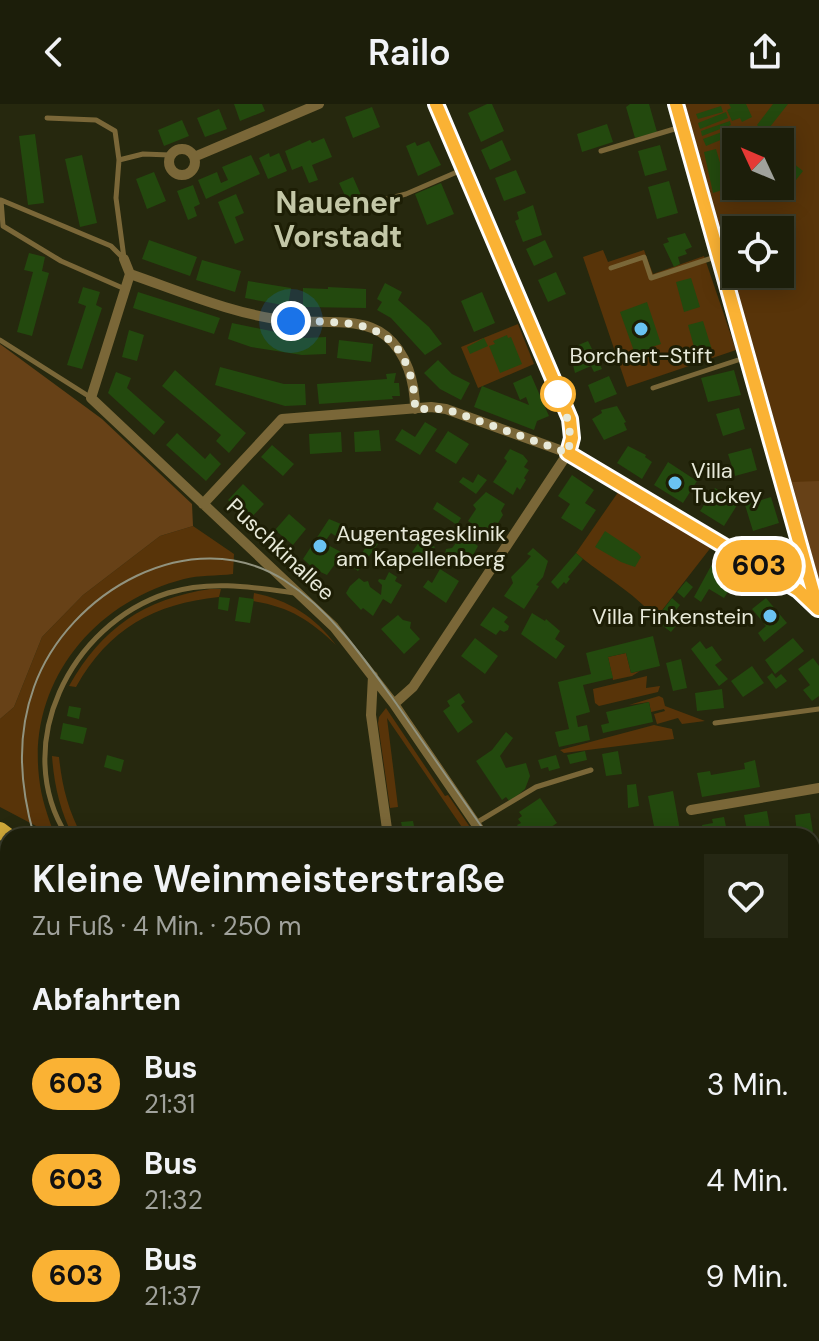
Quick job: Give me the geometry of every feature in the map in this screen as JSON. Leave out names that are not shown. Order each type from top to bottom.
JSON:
[{"type":"street","points":[[194,157],[319,104]]},
{"type":"street","points":[[394,704],[413,687],[568,453],[572,438],[570,419],[436,104]]},
{"type":"street","points":[[676,104],[819,609]]},
{"type":"street","points":[[178,149],[184,149],[194,157],[193,170],[181,175],[169,168],[170,155],[178,149]]},
{"type":"street","points":[[91,398],[130,274],[124,259]]},
{"type":"street","points":[[130,274],[247,314],[377,330],[387,337],[405,362],[415,393],[415,409]]},
{"type":"street","name":"Puschkinallee","points":[[91,398],[334,627],[394,704],[478,828]]},
{"type":"street","points":[[203,504],[282,419],[446,409],[568,453],[798,590],[819,609]]},
{"type":"street","points":[[373,676],[371,715],[387,828]]},
{"type":"street","points":[[691,810],[819,788]]},
{"type":"lane","points":[[47,118],[96,120],[115,131],[119,160],[116,198],[124,259]]},
{"type":"lane","points":[[601,151],[683,127]]},
{"type":"lane","points":[[119,160],[143,154],[170,155]]},
{"type":"lane","points":[[368,204],[406,194],[464,169]]},
{"type":"lane","points":[[124,259],[111,246],[1,200],[3,226],[61,261],[125,289]]},
{"type":"lane","points":[[611,268],[644,257],[651,278],[719,256]]},
{"type":"lane","name":"Puschkinallee","points":[[0,340],[91,398]]},
{"type":"lane","points":[[653,388],[747,357]]},
{"type":"lane","points":[[63,828],[50,804],[45,759],[48,733],[55,703],[65,680],[105,628],[128,611],[166,594],[203,585],[296,593]]},
{"type":"lane","points":[[715,723],[819,709]]},
{"type":"lane","points":[[475,823],[536,787],[591,770]]},
{"type":"shaded area","points":[[685,104],[819,104],[819,580],[737,288],[794,288],[794,216],[722,216],[722,235]]},
{"type":"shaded area","points":[[603,250],[608,262],[644,250],[653,274],[704,256],[736,350],[627,387],[583,257]]},
{"type":"shaded area","points":[[518,324],[534,364],[478,388],[461,347]]},
{"type":"shaded area","points":[[0,344],[102,419],[192,504],[193,526],[160,536],[83,595],[42,637],[14,707],[0,719]]},
{"type":"shaded area","points":[[819,481],[819,580],[792,482]]},
{"type":"shaded area","points":[[621,488],[712,546],[656,618],[637,599],[576,553]]},
{"type":"shaded area","points":[[193,526],[234,554],[233,574],[184,579],[151,590],[122,606],[96,627],[74,651],[56,679],[44,709],[38,742],[39,777],[52,828],[40,828],[0,807],[0,719],[14,707],[42,637],[83,595],[160,536]]},
{"type":"shaded area","points":[[221,589],[219,597],[174,606],[136,622],[103,649],[76,687],[69,686],[96,648],[127,620],[165,600]]},
{"type":"shaded area","points":[[254,593],[279,600],[300,611],[336,645],[299,616],[253,601]]},
{"type":"shaded area","points":[[626,653],[631,673],[640,671],[613,680],[608,657]]},
{"type":"shaded area","points":[[647,676],[646,688],[660,686],[658,692],[599,706],[595,703],[593,689]]},
{"type":"shaded area","points":[[659,696],[663,698],[665,706],[705,721],[682,724],[678,718],[657,724],[654,714],[664,709],[651,712],[649,702],[629,705]]},
{"type":"shaded area","points":[[386,708],[445,796],[448,795],[471,828],[463,828],[387,718],[398,807],[390,808],[379,717]]},
{"type":"shaded area","points":[[654,725],[672,729],[674,739],[564,753],[560,750]]},
{"type":"shaded area","points":[[52,756],[59,757],[66,798],[78,828],[70,828],[56,787]]},
{"type":"building","points":[[234,104],[262,104],[265,111],[240,121]]},
{"type":"building","points":[[492,104],[504,131],[481,142],[468,113]]},
{"type":"building","points":[[630,104],[649,104],[657,132],[635,138],[626,107]]},
{"type":"building","points":[[729,104],[746,104],[752,117],[742,122],[740,118],[732,121],[727,110],[731,108]]},
{"type":"building","points":[[773,104],[788,104],[769,128],[757,125]]},
{"type":"building","points":[[721,106],[723,112],[698,119],[696,114]]},
{"type":"building","points":[[372,107],[380,127],[353,138],[345,117]]},
{"type":"building","points":[[219,109],[227,129],[205,137],[197,118]]},
{"type":"building","points":[[726,112],[728,118],[700,129],[698,123]]},
{"type":"building","points":[[182,120],[189,136],[164,146],[158,130]]},
{"type":"building","points":[[730,121],[731,125],[702,136],[701,131]]},
{"type":"building","points":[[607,124],[613,142],[582,152],[577,134]]},
{"type":"building","points":[[722,132],[722,139],[706,146],[703,139]]},
{"type":"building","points":[[35,134],[44,203],[28,205],[19,136]]},
{"type":"building","points":[[324,138],[332,157],[312,165],[318,180],[309,183],[302,166],[292,170],[285,151],[310,140],[312,143]]},
{"type":"building","points":[[502,140],[511,160],[490,170],[481,150]]},
{"type":"building","points":[[429,141],[441,165],[418,176],[406,146]]},
{"type":"building","points":[[660,145],[667,170],[645,176],[638,151]]},
{"type":"building","points":[[716,149],[722,170],[722,190],[713,193],[704,152]]},
{"type":"building","points":[[269,153],[270,157],[279,153],[287,171],[268,179],[259,158]]},
{"type":"building","points":[[82,155],[97,223],[80,227],[65,159]]},
{"type":"building","points":[[251,155],[260,174],[206,199],[198,180],[217,172],[221,183],[228,180],[222,167]]},
{"type":"building","points":[[794,164],[803,171],[794,183]]},
{"type":"building","points":[[516,170],[526,193],[504,201],[495,178]]},
{"type":"building","points":[[154,172],[166,201],[147,209],[136,179]]},
{"type":"building","points":[[353,177],[364,202],[351,208],[339,183]]},
{"type":"building","points":[[669,181],[678,213],[657,219],[648,187]]},
{"type":"building","points":[[441,183],[454,214],[427,225],[415,194]]},
{"type":"building","points":[[193,185],[200,204],[194,207],[197,216],[188,220],[177,191]]},
{"type":"building","points":[[236,194],[244,213],[235,217],[244,240],[235,244],[218,202]]},
{"type":"building","points":[[533,205],[542,235],[523,242],[515,221],[519,219],[517,212]]},
{"type":"building","points":[[685,233],[692,247],[685,250],[687,254],[678,257],[680,264],[674,267],[663,244],[669,242],[667,238]]},
{"type":"building","points":[[149,240],[197,257],[190,276],[142,259]]},
{"type":"building","points":[[545,240],[553,257],[534,266],[526,249]]},
{"type":"building","points":[[29,253],[45,257],[42,271],[49,273],[32,336],[17,332],[33,272],[24,270]]},
{"type":"building","points":[[202,260],[241,271],[235,292],[196,280]]},
{"type":"building","points":[[556,272],[566,294],[548,302],[538,280]]},
{"type":"building","points":[[691,278],[700,307],[684,312],[676,282]]},
{"type":"building","points":[[248,281],[291,288],[288,306],[245,298]]},
{"type":"building","points":[[385,283],[402,292],[398,300],[429,327],[442,344],[425,355],[391,318],[377,310],[382,302],[377,299]]},
{"type":"building","points":[[83,287],[100,292],[96,305],[102,308],[82,369],[67,365],[86,306],[78,303]]},
{"type":"building","points":[[303,288],[366,289],[366,308],[303,307]]},
{"type":"building","points":[[138,292],[220,318],[214,334],[133,308]]},
{"type":"building","points":[[482,292],[495,323],[474,332],[461,301]]},
{"type":"building","name":"Borchert-Stift","points":[[647,302],[661,344],[652,347],[654,351],[635,354],[620,312]]},
{"type":"building","points":[[703,321],[712,350],[696,354],[688,325]]},
{"type":"building","points":[[232,323],[305,338],[326,337],[326,354],[302,355],[251,347],[228,339]]},
{"type":"building","points":[[129,330],[144,335],[137,361],[122,357]]},
{"type":"building","points":[[507,335],[511,337],[522,364],[500,373],[489,346]]},
{"type":"building","points":[[484,338],[488,346],[470,354],[467,347]]},
{"type":"building","points":[[339,340],[373,344],[371,362],[337,358]]},
{"type":"building","points":[[588,341],[602,369],[594,372],[591,366],[575,373],[569,349]]},
{"type":"building","points":[[438,360],[452,374],[470,383],[461,400],[440,389],[424,373]]},
{"type":"building","points":[[220,367],[284,384],[305,384],[306,405],[285,406],[215,385]]},
{"type":"building","points":[[175,370],[246,433],[229,453],[216,441],[221,435],[162,386]]},
{"type":"building","points":[[734,370],[741,395],[708,402],[701,378]]},
{"type":"building","points":[[116,372],[131,378],[127,388],[165,422],[154,435],[108,393]]},
{"type":"building","points":[[396,373],[394,383],[399,383],[400,396],[392,396],[393,399],[319,404],[317,384],[387,379],[386,374]]},
{"type":"building","points":[[531,375],[549,416],[537,421],[534,430],[474,407],[482,386],[529,405],[526,397],[520,400],[513,383]]},
{"type":"building","points":[[609,376],[617,394],[595,403],[588,385]]},
{"type":"building","points":[[617,406],[627,430],[604,440],[592,419],[602,413],[601,410]]},
{"type":"building","points":[[739,408],[745,429],[723,436],[716,414]]},
{"type":"building","points":[[425,422],[437,429],[420,455],[395,440],[402,429],[415,437]]},
{"type":"building","points":[[379,430],[381,451],[355,452],[354,432]]},
{"type":"building","points":[[448,431],[469,444],[456,464],[435,451]]},
{"type":"building","points":[[341,432],[342,452],[310,454],[309,434]]},
{"type":"building","points":[[177,433],[205,459],[210,453],[221,464],[206,481],[166,445]]},
{"type":"building","points":[[272,445],[294,464],[283,476],[261,457]]},
{"type":"building","points":[[628,446],[646,455],[652,462],[642,479],[617,463]]},
{"type":"building","points":[[751,448],[757,470],[735,476],[728,454]]},
{"type":"building","points":[[510,449],[523,455],[528,461],[524,467],[529,470],[520,490],[517,487],[513,495],[493,482],[507,461],[504,458]]},
{"type":"building","name":"Villa Tuckey","points":[[668,462],[697,481],[683,503],[654,485]]},
{"type":"building","points":[[478,474],[487,480],[476,494],[459,482],[463,477],[473,483]]},
{"type":"building","points":[[572,475],[594,490],[585,503],[596,510],[582,531],[561,518],[570,504],[558,496]]},
{"type":"building","points":[[243,484],[264,504],[249,520],[228,500]]},
{"type":"building","points":[[715,488],[739,502],[724,526],[700,511]]},
{"type":"building","points":[[486,492],[505,504],[501,511],[503,515],[487,533],[468,521],[476,509],[473,505]]},
{"type":"building","points":[[771,497],[779,523],[753,531],[745,505]]},
{"type":"building","points":[[437,502],[461,518],[457,525],[433,509]]},
{"type":"building","points":[[289,514],[306,529],[293,545],[275,530]]},
{"type":"building","name":"Augentagesklinik am Kapellenberg","points":[[329,519],[341,524],[345,531],[340,539],[331,533],[324,543],[343,553],[327,575],[303,559]]},
{"type":"building","points":[[605,531],[638,553],[641,557],[635,567],[595,547]]},
{"type":"building","points":[[462,535],[478,546],[466,568],[445,554],[446,549],[452,548]]},
{"type":"building","points":[[422,538],[435,547],[430,554],[439,560],[434,567],[412,552]]},
{"type":"building","points":[[371,540],[378,544],[358,571],[352,567]]},
{"type":"building","points":[[533,548],[548,561],[543,577],[536,585],[539,586],[524,609],[504,596],[513,583],[511,577],[531,556],[527,554]]},
{"type":"building","points":[[576,553],[583,559],[566,584],[564,582],[558,589],[551,582]]},
{"type":"building","points":[[711,566],[735,581],[724,598],[709,589],[701,602],[694,597]]},
{"type":"building","points":[[440,569],[459,581],[446,603],[423,587],[428,580],[432,583]]},
{"type":"building","points":[[389,572],[402,585],[391,604],[383,599],[373,616],[363,608],[361,610],[346,593],[359,578],[368,581],[370,587],[381,595],[382,585],[378,581],[385,580]]},
{"type":"building","points":[[686,581],[693,587],[684,598],[677,592]]},
{"type":"building","points":[[219,597],[230,598],[228,611],[218,609]]},
{"type":"building","points":[[239,597],[254,599],[250,623],[235,621]]},
{"type":"building","points":[[672,598],[680,605],[676,610],[684,616],[671,632],[655,620]]},
{"type":"building","name":"Villa Finkenstein","points":[[766,598],[787,623],[764,642],[758,633],[766,626],[752,609]]},
{"type":"building","points":[[493,607],[508,617],[504,622],[509,626],[508,630],[500,630],[496,635],[480,625]]},
{"type":"building","points":[[532,613],[546,619],[560,631],[555,639],[565,646],[556,659],[521,634]]},
{"type":"building","points":[[398,615],[411,622],[410,628],[420,639],[404,654],[381,629]]},
{"type":"building","points":[[653,636],[660,666],[631,673],[626,653],[608,657],[613,678],[583,685],[590,712],[576,716],[578,727],[587,725],[590,740],[559,747],[555,732],[569,729],[558,682],[591,674],[586,653]]},
{"type":"building","points":[[475,638],[498,656],[485,674],[461,656]]},
{"type":"building","points":[[793,638],[804,651],[775,674],[765,660]]},
{"type":"building","points":[[700,641],[706,649],[712,646],[722,660],[715,665],[728,679],[719,686],[691,649]]},
{"type":"building","points":[[813,658],[819,666],[819,696],[812,701],[803,690],[810,685],[798,669]]},
{"type":"building","points":[[681,659],[687,688],[673,691],[666,663]]},
{"type":"building","points":[[752,666],[764,683],[743,697],[731,681]]},
{"type":"building","points":[[772,673],[776,678],[781,674],[787,681],[776,689],[767,677]]},
{"type":"building","points":[[722,689],[724,708],[697,711],[695,693]]},
{"type":"building","points":[[459,693],[465,702],[461,705],[473,722],[458,733],[443,711],[450,706],[447,701]]},
{"type":"building","points":[[649,702],[653,722],[603,733],[601,725],[609,723],[606,712]]},
{"type":"building","points":[[69,706],[81,708],[79,719],[67,716]]},
{"type":"building","points":[[63,723],[87,728],[83,744],[60,739]]},
{"type":"building","points":[[506,732],[513,738],[500,756],[506,768],[526,763],[530,776],[525,789],[510,802],[506,797],[502,800],[476,761],[492,750]]},
{"type":"building","points":[[585,751],[587,760],[570,764],[567,755]]},
{"type":"building","points":[[618,751],[622,774],[606,776],[602,754]]},
{"type":"building","points":[[107,755],[124,760],[121,772],[104,767]]},
{"type":"building","points":[[556,755],[560,768],[549,771],[548,767],[541,769],[538,760]]},
{"type":"building","points":[[755,760],[760,787],[702,797],[697,773],[710,771],[711,775],[745,769],[744,763]]},
{"type":"building","points":[[636,784],[639,806],[628,808],[627,785]]},
{"type":"building","points":[[673,791],[680,828],[654,828],[648,796]]},
{"type":"building","points":[[540,798],[557,823],[550,828],[519,828],[517,825],[521,823],[518,819],[522,816],[519,812]]},
{"type":"building","points":[[767,811],[770,828],[746,828],[744,815]]},
{"type":"building","points":[[810,813],[812,828],[796,828],[795,815]]},
{"type":"building","points":[[724,817],[726,828],[703,828],[702,825],[713,823],[712,819]]},
{"type":"building","points":[[413,821],[414,828],[402,828],[401,822]]},
{"type":"tram line","points":[[32,828],[23,780],[24,724],[34,687],[51,653],[74,622],[104,596],[137,576],[173,563],[210,558],[248,564],[284,580],[318,606],[373,672],[482,828]]},
{"type":"bus line","name":"603","points":[[436,104],[570,419],[572,438],[568,453],[798,590],[818,609],[676,104]]},
{"type":"place","name":"Borchert-Stift","points":[[641,329]]},
{"type":"place","name":"Villa Tuckey","points":[[675,483]]},
{"type":"place","name":"Augentagesklinik am Kapellenberg","points":[[320,546]]},
{"type":"place","name":"Villa Finkenstein","points":[[770,616]]},
{"type":"district","name":"Nauener Vorstadt","points":[[338,220]]},
{"type":"route","points":[[291,321],[363,326],[377,330],[397,348],[405,362],[415,393],[415,409],[446,409],[568,453],[572,438],[570,419],[558,394]]}]
